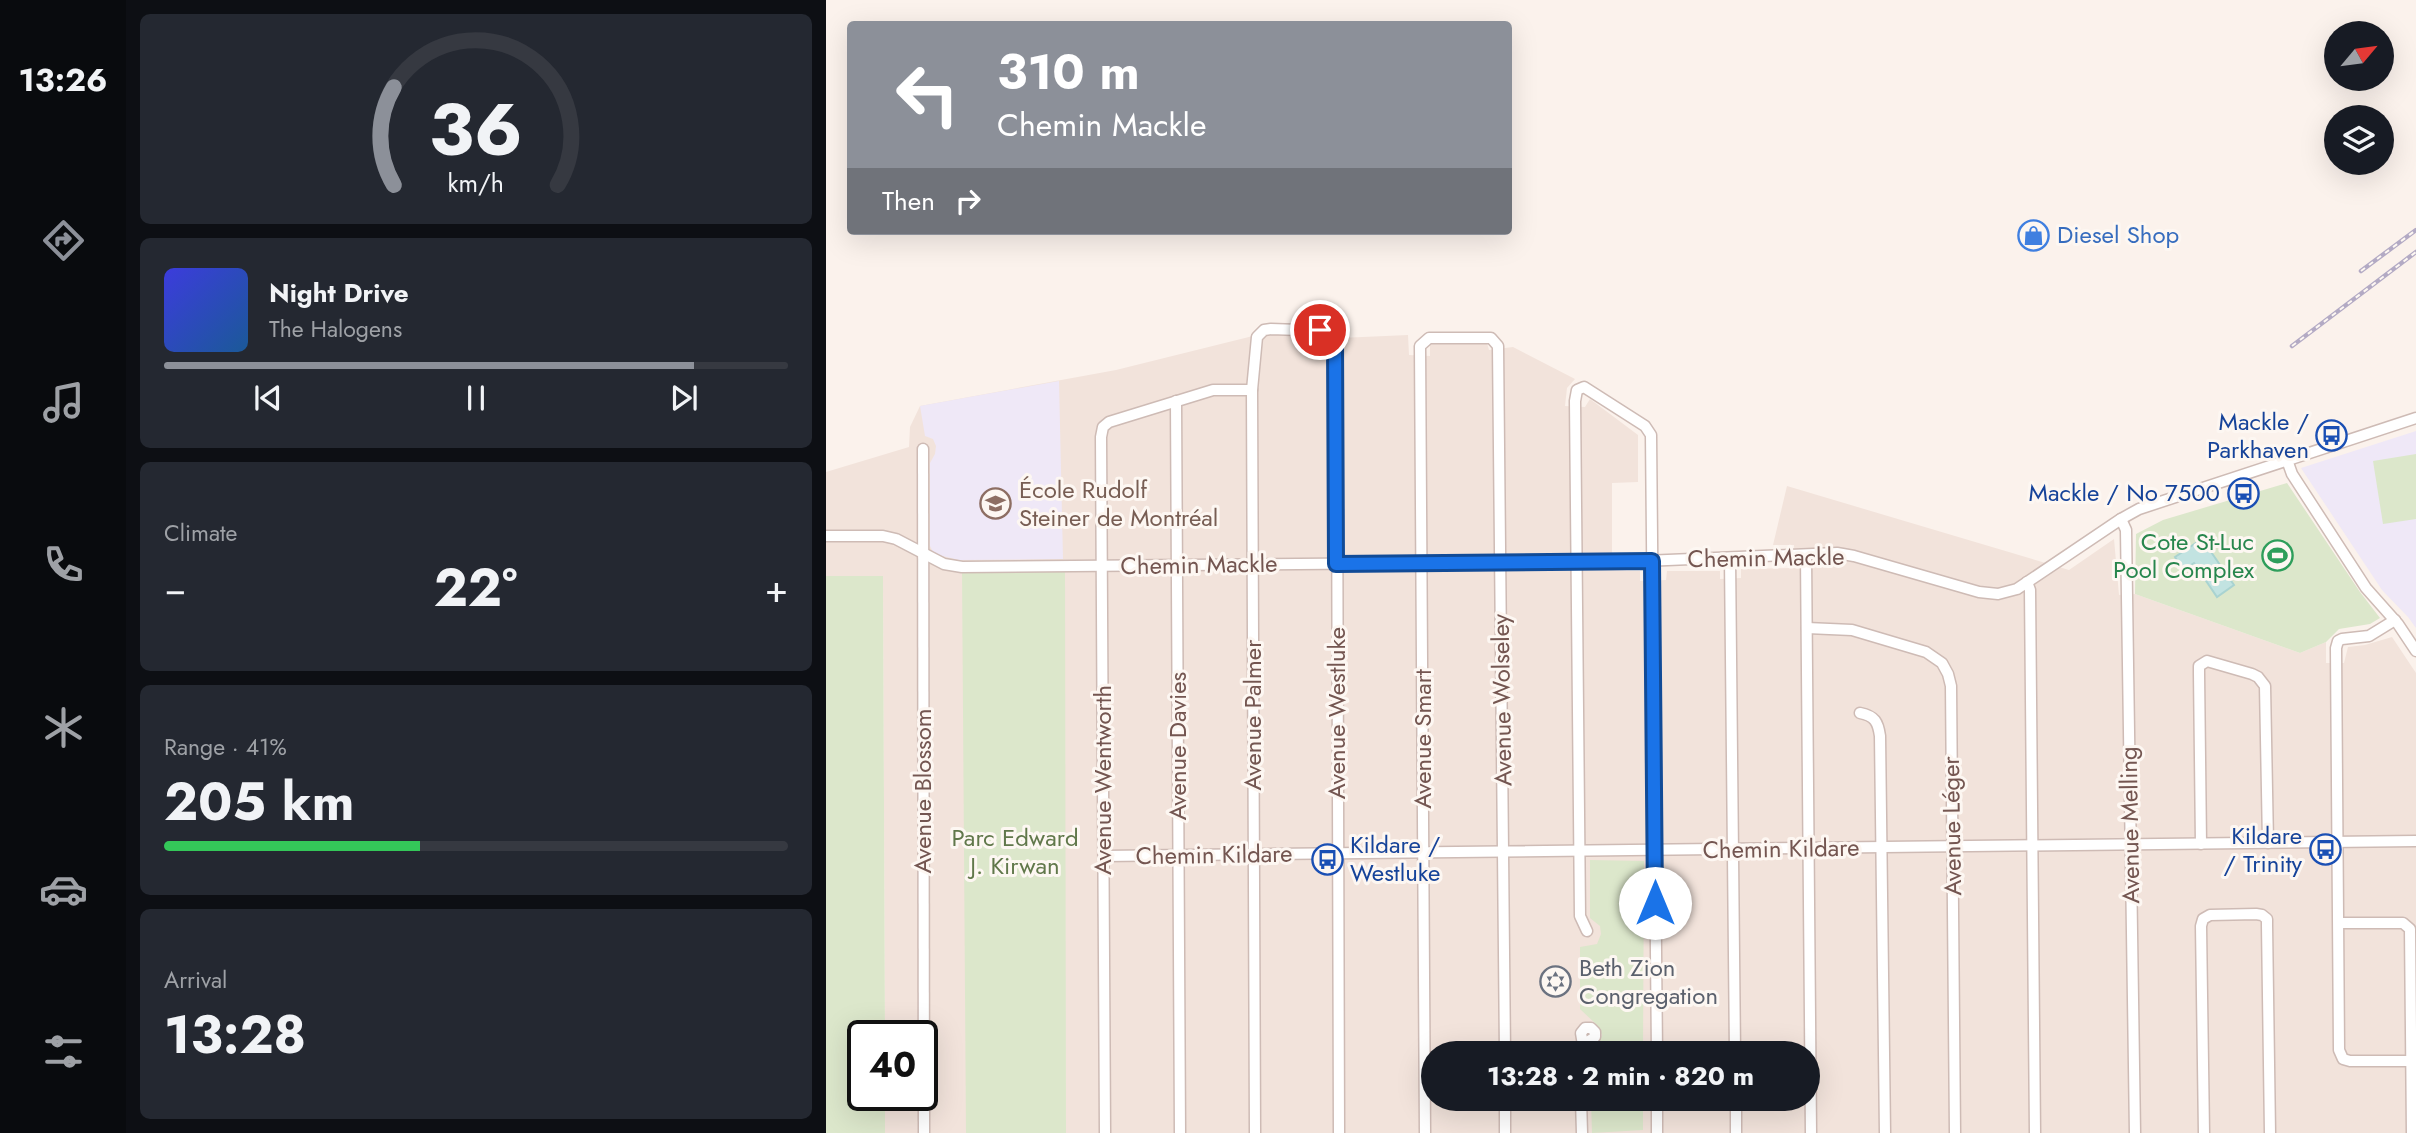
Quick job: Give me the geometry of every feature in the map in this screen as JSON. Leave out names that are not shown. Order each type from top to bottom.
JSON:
[{"type":"street","name":"Avenue Palmer","points":[[1255,1133],[1252,390],[1256,343],[1260,333],[1264,330],[1293,330]]},
{"type":"street","name":"Avenue Westluke","points":[[1293,330],[1328,331],[1333,334],[1335,340],[1339,1133]]},
{"type":"street","name":"Avenue Wolseley","points":[[1420,346],[1429,338],[1485,338],[1496,341],[1498,346],[1505,1041]]},
{"type":"street","name":"Avenue Smart","points":[[1420,346],[1425,1133]]},
{"type":"street","points":[[1587,931],[1580,919],[1579,850],[1576,393],[1580,387],[1589,388],[1651,432],[1657,1041]]},
{"type":"street","points":[[1176,401],[1213,390],[1252,390]]},
{"type":"street","name":"Avenue Wentworth","points":[[1105,1133],[1101,437],[1103,427],[1109,422],[1176,401]]},
{"type":"street","name":"Avenue Davies","points":[[1176,401],[1180,1133]]},
{"type":"street","name":"Chemin Mackle","points":[[826,536],[883,536],[895,539],[944,564],[962,567],[1652,561],[1850,554],[1985,594],[2006,593],[2027,582],[2121,519],[2152,504],[2416,418]]},
{"type":"street","name":"Avenue Blossom","points":[[923,449],[924,1133]]},
{"type":"street","points":[[2287,460],[2292,474],[2366,588],[2395,620],[2416,651]]},
{"type":"street","name":"Avenue Melling","points":[[2121,519],[2126,530],[2135,1133]]},
{"type":"street","points":[[1806,555],[1811,1133]]},
{"type":"street","points":[[1730,558],[1735,1041]]},
{"type":"street","points":[[2027,582],[2030,590],[2035,1133]]},
{"type":"street","points":[[2395,620],[2369,636],[2344,638],[2337,642],[2339,1050],[2343,1059],[2350,1061],[2411,1061]]},
{"type":"street","name":"Avenue Léger","points":[[1807,628],[1858,631],[1926,652],[1942,663],[1948,674],[1951,686],[1955,1133]]},
{"type":"street","points":[[2201,844],[2199,666],[2207,661],[2258,677],[2265,686],[2268,843]]},
{"type":"street","points":[[1860,713],[1870,715],[1879,724],[1885,1133]]},
{"type":"street","name":"Chemin Kildare","points":[[1104,856],[2416,841]]},
{"type":"street","points":[[2204,1133],[2201,926],[2203,919],[2210,915],[2256,914],[2267,919],[2270,1133]]},
{"type":"street","points":[[2339,923],[2403,923],[2410,929],[2412,1133]]},
{"type":"street","points":[[1505,1111],[1505,1133]]},
{"type":"street","points":[[1581,1111],[1582,1133]]},
{"type":"street","points":[[1657,1111],[1657,1133]]},
{"type":"street","points":[[1736,1111],[1736,1133]]},
{"type":"shaded area","points":[[1265,333],[1340,338],[1408,335],[1409,355],[1430,356],[1430,343],[1487,343],[1489,350],[1513,347],[1575,379],[1567,388],[1565,406],[1585,407],[1590,399],[1638,435],[1638,482],[1612,483],[1612,570],[1640,571],[1640,581],[1666,580],[1667,571],[1720,571],[1720,579],[1741,578],[1741,569],[1795,568],[1794,545],[1773,545],[1787,486],[2069,570],[2114,539],[2119,595],[2135,594],[2300,653],[2326,642],[2326,663],[2344,663],[2348,647],[2392,637],[2416,673],[2416,1133],[885,1133],[885,1111],[938,1111],[938,1020],[885,1020],[883,577],[826,576],[826,472],[909,447],[910,427],[920,406],[1116,370]]},
{"type":"shaded area","name":"École Rudolf Steiner de Montréal","points":[[1059,381],[1063,559],[959,560],[934,554],[930,546],[930,463],[936,446],[933,439],[925,436],[920,406]]},
{"type":"shaded area","points":[[2416,431],[2416,628],[2382,590],[2301,468]]},
{"type":"green space","points":[[2416,454],[2416,519],[2383,524],[2373,461]]},
{"type":"green space","points":[[2287,483],[2380,618],[2370,624],[2339,629],[2326,642],[2300,653],[2135,594],[2136,534],[2163,520]]},
{"type":"green space","name":"Parc Edward J. Kirwan","points":[[1065,569],[1066,1133],[966,1133],[962,571]]},
{"type":"green space","points":[[826,576],[883,576],[885,1020],[847,1020],[847,1111],[885,1111],[885,1133],[826,1133]]},
{"type":"green space","points":[[1590,860],[1644,861],[1643,1041],[1600,1041],[1602,1035],[1596,1024],[1580,1009],[1580,947],[1597,944],[1601,934],[1600,926],[1590,918]]},
{"type":"green space","points":[[1591,1111],[1643,1111],[1643,1130],[1592,1133]]},
{"type":"water","points":[[2202,539],[2234,585],[2217,597],[2194,563],[2183,570],[2175,557]]},
{"type":"railway","points":[[2361,271],[2416,230]]},
{"type":"railway","points":[[2292,346],[2416,252]]},
{"type":"place","name":"Diesel Shop","points":[[2034,235]]},
{"type":"place","name":"Mackle / Parkhaven","points":[[2332,436]]},
{"type":"place","name":"Mackle / No 7500","points":[[2243,493]]},
{"type":"place","name":"École Rudolf Steiner de Montréal","points":[[996,504]]},
{"type":"place","name":"Cote St-Luc Pool Complex","points":[[2277,556]]},
{"type":"place","name":"Kildare / Trinity","points":[[2325,850]]},
{"type":"place","name":"Kildare / Westluke","points":[[1327,859]]},
{"type":"place","name":"Beth Zion Congregation","points":[[1556,982]]},
{"type":"route","points":[[1320,330],[1333,334],[1335,340],[1336,564],[1652,561],[1655,903]]}]
